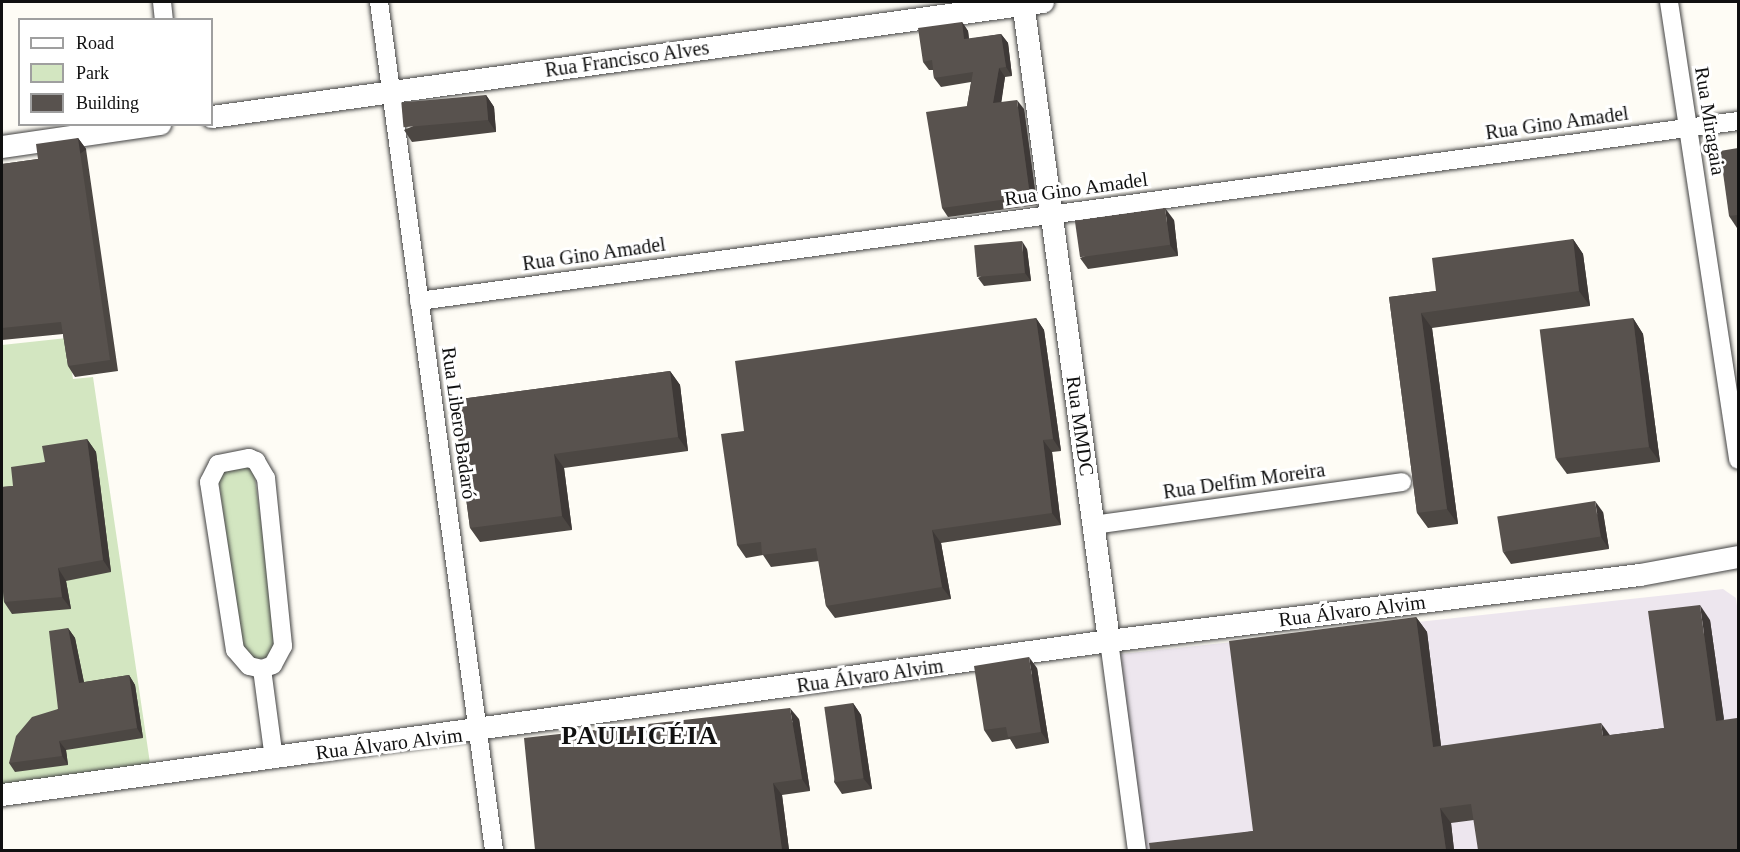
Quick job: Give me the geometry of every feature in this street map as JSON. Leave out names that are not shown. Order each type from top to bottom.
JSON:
[{"type":"street","points":[[162,2],[164,18]]},
{"type":"street","name":"Rua Libero Badaró","points":[[379,2],[480,733],[494,850]]},
{"type":"street","name":"Rua Francisco Alves","points":[[213,117],[1030,2]]},
{"type":"street","name":"Rua MMDC","points":[[1030,2],[1052,215],[1137,850]]},
{"type":"street","name":"Rua Miragaia","points":[[1669,2],[1688,128],[1730,343],[1738,460]]},
{"type":"street","name":"Rua Gino Amadel","points":[[419,301],[1738,121]]},
{"type":"street","points":[[2,147],[146,126]]},
{"type":"street","points":[[249,458],[256,460],[266,478],[284,646],[273,665],[262,669],[249,666],[235,650],[209,482],[218,464],[249,458]]},
{"type":"street","name":"Rua Delfim Moreira","points":[[1093,525],[1402,482]]},
{"type":"street","name":"Rua Álvaro Alvim","points":[[2,795],[480,733],[1109,641],[1640,574],[1738,557]]},
{"type":"street","points":[[262,669],[274,759]]},
{"type":"shaded area","points":[[1723,589],[1736,598],[1738,614],[1738,850],[1141,850],[1121,654]]},
{"type":"green space","points":[[67,338],[73,379],[93,377],[151,770],[2,792],[2,345]]},
{"type":"green space","points":[[253,465],[280,656],[244,661],[217,470]]},
{"type":"building","points":[[962,22],[964,39],[1001,34],[1006,67],[999,68],[993,103],[1017,100],[1030,196],[942,208],[926,112],[967,106],[973,72],[934,78],[932,60],[923,62],[918,28]]},
{"type":"building","points":[[486,95],[488,120],[404,127],[401,102]]},
{"type":"building","points":[[78,138],[110,360],[68,366],[61,322],[2,328],[2,164],[38,159],[36,144]]},
{"type":"building","points":[[1738,148],[1738,215],[1729,216],[1720,151]]},
{"type":"building","points":[[1165,208],[1170,245],[1080,257],[1075,221]]},
{"type":"building","points":[[1573,239],[1579,291],[1421,313],[1447,509],[1417,513],[1389,297],[1436,291],[1432,258]]},
{"type":"building","points":[[1022,241],[1025,273],[977,277],[974,245]]},
{"type":"building","points":[[1036,318],[1053,439],[1043,440],[1052,513],[932,530],[942,587],[826,606],[816,548],[762,555],[761,542],[737,545],[721,434],[744,431],[735,361]]},
{"type":"building","points":[[1633,318],[1649,447],[1556,458],[1540,329]]},
{"type":"building","points":[[670,371],[678,437],[554,454],[562,516],[470,528],[453,400]]},
{"type":"building","points":[[87,439],[103,560],[58,568],[62,597],[4,602],[2,487],[13,486],[11,467],[45,462],[42,446]]},
{"type":"building","points":[[1595,501],[1601,537],[1503,552],[1497,516]]},
{"type":"building","points":[[1700,605],[1716,721],[1737,718],[1738,850],[1478,850],[1471,804],[1440,808],[1446,850],[1150,850],[1149,843],[1253,831],[1229,641],[1416,617],[1433,747],[1601,723],[1603,736],[1664,728],[1648,611]]},
{"type":"building","points":[[68,628],[79,683],[129,675],[137,728],[59,741],[62,756],[9,763],[16,736],[32,717],[58,709],[49,631]]},
{"type":"building","points":[[1029,657],[1041,732],[1008,737],[1006,727],[984,730],[974,666]]},
{"type":"building","points":[[853,703],[864,778],[835,782],[824,707]]},
{"type":"building","points":[[790,708],[802,779],[773,783],[782,850],[535,850],[524,738]]},
{"type":"district","name":"PAULICÉIA","points":[[640,736]]}]
